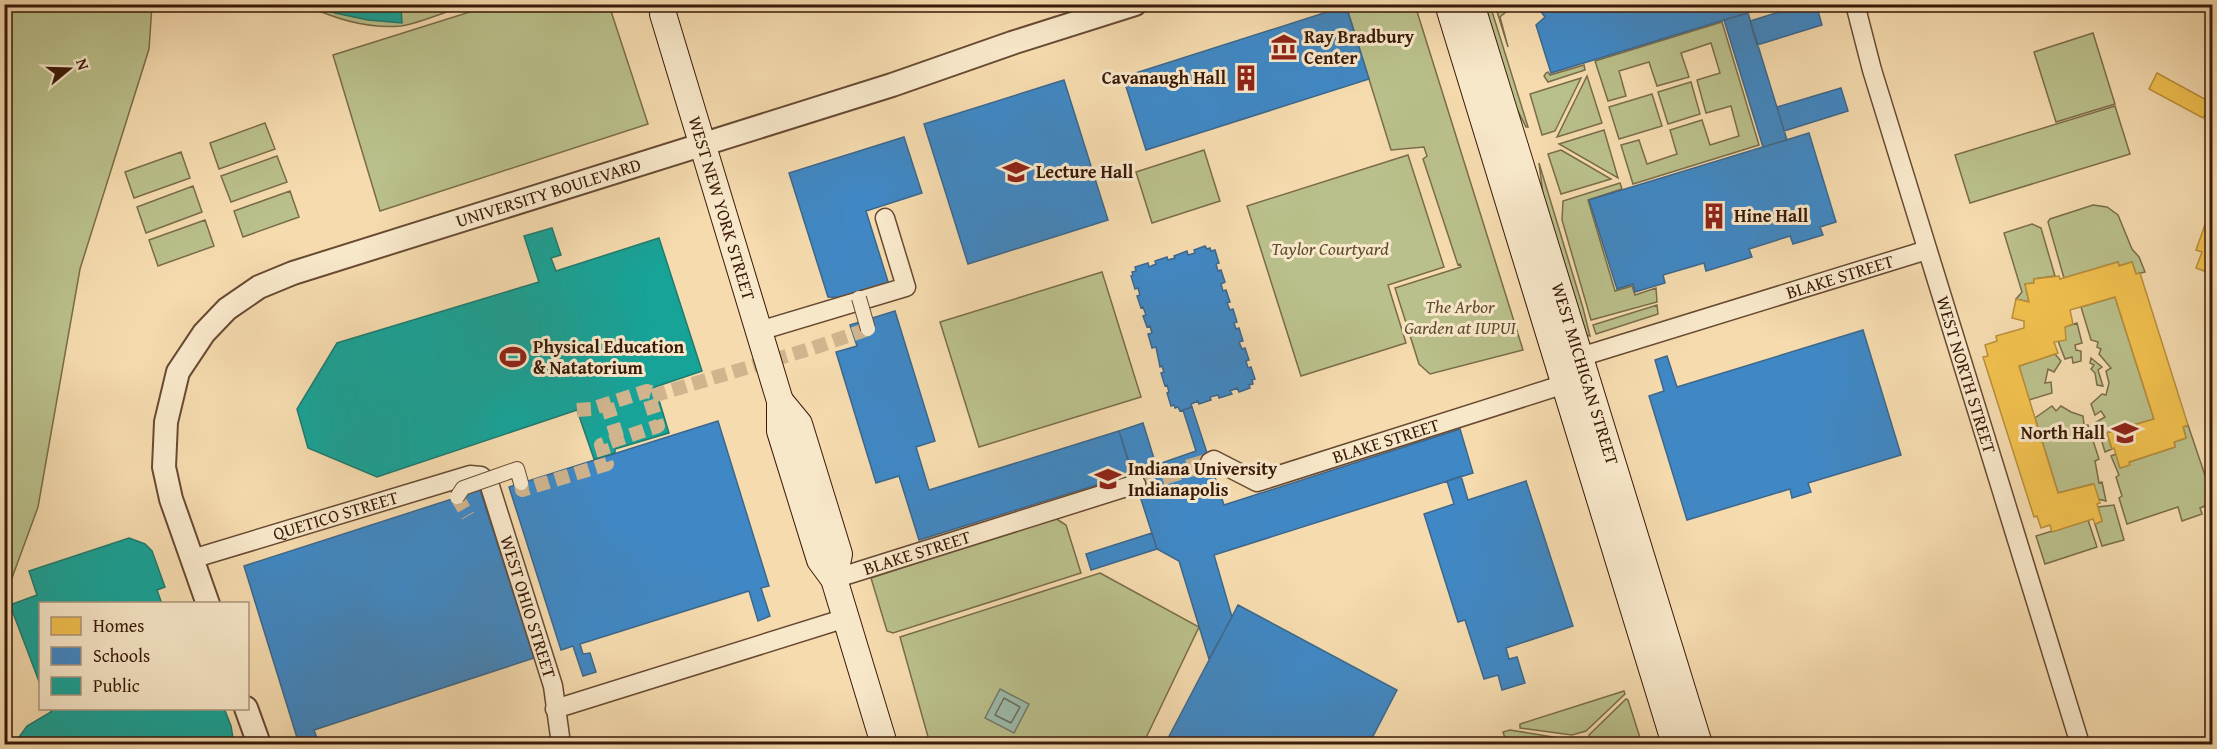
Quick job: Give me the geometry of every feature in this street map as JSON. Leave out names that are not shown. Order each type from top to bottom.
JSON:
[{"type":"main road","name":"WEST MICHIGAN STREET","points":[[1448,4],[1675,744]]},
{"type":"main road","name":"WEST MICHIGAN STREET","points":[[1471,4],[1699,744]]},
{"type":"main road","name":"WEST NEW YORK STREET","points":[[661,8],[780,401],[780,431],[820,560],[834,579],[884,744]]},
{"type":"street","name":"UNIVERSITY BOULEVARD","points":[[208,602],[171,499],[164,467],[166,422],[178,372],[204,333],[226,309],[259,287],[293,273],[892,84],[1135,4]]},
{"type":"street","name":"WEST NORTH STREET","points":[[1855,4],[1872,70],[2080,744]]},
{"type":"street","points":[[759,331],[906,287],[885,218]]},
{"type":"street","name":"BLAKE STREET","points":[[1580,357],[1928,250]]},
{"type":"street","points":[[859,298],[868,329]]},
{"type":"street","name":"BLAKE STREET","points":[[1210,462],[1214,460],[1257,482],[1565,384]]},
{"type":"street","points":[[457,497],[463,488],[517,469],[521,483]]},
{"type":"street","name":"QUETICO STREET","points":[[192,559],[470,475],[481,476]]},
{"type":"street","name":"WEST OHIO STREET","points":[[481,476],[489,483],[553,686],[561,744]]},
{"type":"street","name":"BLAKE STREET","points":[[834,579],[1136,484]]},
{"type":"street","points":[[555,709],[846,618]]},
{"type":"street","points":[[247,710],[259,744]]},
{"type":"green space","points":[[5,4],[152,5],[149,49],[80,269],[38,507],[5,597]]},
{"type":"green space","points":[[495,4],[609,5],[648,124],[380,211],[333,55]]},
{"type":"green space","points":[[306,5],[468,5],[416,23],[389,27],[352,22]]},
{"type":"green space","name":"The Arbor Garden at IUPUI","points":[[1346,5],[1415,5],[1523,350],[1430,374],[1419,364],[1395,288],[1461,267],[1460,264],[1458,265],[1423,159],[1427,156],[1424,147],[1391,150]]},
{"type":"green space","points":[[1482,5],[1490,5],[1528,127],[1515,105]]},
{"type":"green space","points":[[1495,5],[1513,6],[1500,17],[1508,47]]},
{"type":"green space","points":[[1722,22],[1759,145],[1633,184],[1621,145],[1639,140],[1647,164],[1677,154],[1670,130],[1702,120],[1710,145],[1739,136],[1731,106],[1706,113],[1697,80],[1720,73],[1711,43],[1681,53],[1689,77],[1657,86],[1649,62],[1619,71],[1626,96],[1608,101],[1595,61]]},
{"type":"green space","points":[[2093,33],[2115,104],[2056,122],[2034,52]]},
{"type":"green space","points":[[1584,65],[1585,70],[1548,82],[1544,76],[1548,72],[1550,75]]},
{"type":"green space","points":[[1587,76],[1602,123],[1557,137]]},
{"type":"green space","points":[[1581,78],[1555,131],[1542,135],[1530,94]]},
{"type":"green space","points":[[1691,82],[1700,114],[1668,124],[1658,92]]},
{"type":"green space","points":[[1652,94],[1662,126],[1619,139],[1609,107]]},
{"type":"green space","points":[[2115,106],[2130,154],[1970,203],[1955,155]]},
{"type":"green space","points":[[265,123],[275,149],[219,169],[210,143]]},
{"type":"green space","points":[[1604,130],[1618,178],[1559,144]]},
{"type":"green space","points":[[1204,150],[1220,201],[1152,223],[1136,172]]},
{"type":"green space","points":[[1561,150],[1611,179],[1561,194],[1548,154]]},
{"type":"green space","points":[[181,152],[190,178],[134,198],[125,172]]},
{"type":"green space","name":"Taylor Courtyard","points":[[1408,155],[1444,267],[1388,285],[1406,343],[1301,376],[1247,206]]},
{"type":"green space","points":[[277,156],[287,182],[231,202],[221,176]]},
{"type":"green space","points":[[1539,163],[1590,336],[1586,335],[1545,211]]},
{"type":"green space","points":[[1620,183],[1622,189],[1588,200],[1615,291],[1632,286],[1635,295],[1656,288],[1657,302],[1591,320],[1562,220],[1563,201]]},
{"type":"green space","points":[[193,186],[202,212],[146,233],[137,207]]},
{"type":"green space","points":[[290,191],[299,217],[243,237],[234,211]]},
{"type":"green space","points":[[2093,205],[2107,207],[2118,215],[2132,249],[2139,257],[2145,272],[2136,274],[2132,262],[2119,266],[2118,262],[2064,278],[2048,222],[2050,219]]},
{"type":"green space","points":[[205,220],[214,246],[158,266],[149,240]]},
{"type":"green space","points":[[2032,224],[2041,228],[2055,276],[2034,279],[2034,283],[2025,284],[2029,302],[2016,299],[2022,292],[2004,233]]},
{"type":"green space","points":[[1102,272],[1141,397],[979,447],[940,322]]},
{"type":"green space","points":[[2115,297],[2154,419],[2107,433],[2112,449],[2105,452],[2096,422],[2105,417],[2101,411],[2095,415],[2091,404],[2102,394],[2106,395],[2109,383],[2106,371],[2111,368],[2099,354],[2101,349],[2097,347],[2098,342],[2091,340],[2081,307]]},
{"type":"green space","points":[[1657,305],[1658,314],[1596,334],[1593,325]]},
{"type":"green space","points":[[2077,323],[2082,343],[2075,345],[2076,350],[2081,351],[2081,361],[2073,363],[2072,357],[2065,359],[2058,341],[2065,327]]},
{"type":"green space","points":[[2055,354],[2061,361],[2054,372],[2048,369],[2045,383],[2051,382],[2052,393],[2029,400],[2019,366]]},
{"type":"green space","points":[[2091,358],[2102,367],[2098,370],[2103,386],[2097,385],[2095,373],[2091,369],[2094,365],[2090,363]]},
{"type":"green space","points":[[2052,406],[2056,411],[2061,406],[2083,416],[2084,425],[2088,425],[2099,459],[2095,461],[2099,483],[2102,482],[2106,501],[2098,499],[2093,484],[2058,493],[2035,418]]},
{"type":"green space","points":[[2188,425],[2212,496],[2212,503],[2200,508],[2202,514],[2182,521],[2178,507],[2127,524],[2119,498],[2122,496],[2116,477],[2119,475],[2111,456],[2116,454],[2120,468],[2129,465],[2129,462],[2175,447],[2174,442],[2186,438],[2183,427]]},
{"type":"green space","points":[[2114,505],[2124,540],[2102,546],[2095,524],[2102,521],[2098,507]]},
{"type":"green space","points":[[1055,518],[1066,525],[1081,573],[893,633],[887,631],[871,578]]},
{"type":"green space","points":[[2088,520],[2097,547],[2045,564],[2036,536]]},
{"type":"green space","points":[[1100,573],[1199,627],[1143,744],[930,744],[900,637]]},
{"type":"green space","points":[[1624,691],[1625,694],[1586,731],[1572,735],[1520,728],[1520,724]]},
{"type":"green space","points":[[1626,699],[1642,744],[1590,739],[1589,735]]},
{"type":"green space","points":[[1510,730],[1571,740],[1572,744],[1507,744],[1503,732]]},
{"type":"water","points":[[1000,689],[1029,704],[1014,733],[985,718]]},
{"type":"building: Homes","points":[[2196,4],[2212,4],[2212,14]]},
{"type":"building: Homes","points":[[2157,73],[2212,103],[2203,118],[2149,89]]},
{"type":"building: Homes","points":[[2212,205],[2212,274],[2196,268],[2202,252],[2196,250]]},
{"type":"building: Homes","name":"North Hall","points":[[2118,262],[2119,266],[2132,262],[2136,274],[2140,273],[2188,425],[2183,427],[2186,438],[2174,442],[2175,447],[2129,462],[2130,465],[2120,468],[2107,433],[2154,419],[2115,297],[2070,310],[2073,324],[2065,327],[2066,340],[2054,342],[2058,353],[2019,366],[2058,493],[2094,484],[2100,503],[2097,504],[2102,521],[2095,524],[2093,519],[2052,532],[2050,525],[2041,528],[2037,516],[2034,517],[1983,357],[1988,356],[1985,345],[1997,341],[1996,336],[2024,328],[2024,321],[2012,318],[2016,299],[2029,302],[2025,284],[2034,283],[2034,279],[2059,276],[2060,279]]},
{"type":"building: Schools","points":[[1535,4],[1769,4],[1770,6],[1551,73],[1536,25],[1545,17]]},
{"type":"building: Schools","points":[[1805,4],[1816,4],[1822,25],[1757,45],[1750,21]]},
{"type":"building: Schools","name":"Cavanaugh Hall","points":[[1346,6],[1369,79],[1146,150],[1123,77]]},
{"type":"building: Schools","points":[[1748,13],[1787,140],[1763,147],[1724,20]]},
{"type":"building: Schools","name":"Lecture Hall","points":[[1064,80],[1108,220],[968,264],[924,124]]},
{"type":"building: Schools","points":[[1841,88],[1848,111],[1784,131],[1777,107]]},
{"type":"building: Schools","name":"Hine Hall","points":[[1809,133],[1836,222],[1820,227],[1823,235],[1793,244],[1790,236],[1749,249],[1752,257],[1706,271],[1704,263],[1663,275],[1665,283],[1635,292],[1633,284],[1617,289],[1589,200]]},
{"type":"building: Schools","points":[[904,137],[922,193],[866,211],[890,288],[859,298],[828,297],[789,173]]},
{"type":"building: Schools","points":[[1205,246],[1211,251],[1215,250],[1219,263],[1216,264],[1218,271],[1221,270],[1225,282],[1221,284],[1223,291],[1226,290],[1230,310],[1233,309],[1237,322],[1234,323],[1236,329],[1239,328],[1243,341],[1239,342],[1242,349],[1245,348],[1249,360],[1246,361],[1248,368],[1251,367],[1255,379],[1252,380],[1253,384],[1249,385],[1250,388],[1239,392],[1237,388],[1230,391],[1232,394],[1219,398],[1218,395],[1210,397],[1211,400],[1199,404],[1198,401],[1191,404],[1192,407],[1180,411],[1178,407],[1171,406],[1167,385],[1165,386],[1161,373],[1164,372],[1162,366],[1160,367],[1156,347],[1152,348],[1148,334],[1152,333],[1150,326],[1147,327],[1143,316],[1146,315],[1137,296],[1140,295],[1138,288],[1135,289],[1131,276],[1132,272],[1136,271],[1135,267],[1148,263],[1149,267],[1156,264],[1155,261],[1167,257],[1168,260],[1175,258],[1174,256],[1187,251],[1188,255],[1195,253],[1194,250]]},
{"type":"building: Schools","points":[[895,311],[935,441],[916,447],[929,490],[1119,431],[1132,474],[919,540],[899,476],[876,483],[836,352],[857,346],[850,325]]},
{"type":"building: Schools","points":[[1863,330],[1901,455],[1808,483],[1811,492],[1792,498],[1790,489],[1687,520],[1649,396],[1664,391],[1655,360],[1667,356],[1677,387]]},
{"type":"building: Schools","points":[[1192,407],[1224,505],[1460,429],[1473,473],[1214,555],[1232,617],[1209,659],[1179,561],[1157,549],[1119,431],[1143,423],[1156,465],[1196,451],[1183,410]]},
{"type":"building: Schools","points":[[718,421],[769,586],[761,588],[770,616],[758,621],[749,591],[580,644],[583,654],[590,653],[596,672],[583,676],[573,646],[561,650],[509,487]]},
{"type":"building: Schools","points":[[1461,476],[1468,500],[1526,481],[1573,626],[1506,648],[1509,659],[1517,657],[1525,683],[1502,690],[1498,675],[1484,679],[1465,620],[1458,622],[1424,514],[1454,504],[1447,481]]},
{"type":"building: Schools","points":[[480,490],[534,658],[314,730],[319,744],[299,744],[244,566]]},
{"type":"building: Schools","points":[[1152,533],[1157,549],[1091,570],[1086,554]]},
{"type":"building: Schools","points":[[1238,605],[1397,690],[1369,744],[1165,744]]},
{"type":"building: Public","points":[[311,4],[367,4],[384,8],[401,7],[402,23],[368,20],[335,13]]},
{"type":"building: Public","name":"Physical Education & Natatorium","points":[[552,228],[561,255],[551,258],[556,271],[659,238],[702,371],[655,387],[669,433],[615,449],[615,453],[594,459],[577,410],[377,477],[308,448],[297,409],[337,343],[539,282],[524,236]]},
{"type":"building: Public","points":[[129,538],[145,544],[152,551],[165,587],[157,590],[161,602],[39,602],[39,681],[10,605],[37,595],[29,571]]},
{"type":"building: Public","points":[[50,710],[225,710],[231,726],[234,744],[14,744],[27,726],[51,712]]},
{"type":"tunnel","points":[[521,483],[522,490],[607,464],[601,445],[658,426],[649,397],[813,348],[868,329]]},
{"type":"tunnel","points":[[577,410],[591,409],[647,391],[657,394]]},
{"type":"tunnel","points":[[607,404],[618,440]]},
{"type":"tunnel","points":[[1136,484],[1210,462]]},
{"type":"tunnel","points":[[457,497],[468,516]]},
{"type":"place","name":"Ray Bradbury Center","points":[[1284,47]]},
{"type":"place","name":"Cavanaugh Hall","points":[[1246,78]]},
{"type":"place","name":"Lecture Hall","points":[[1016,172]]},
{"type":"place","name":"Hine Hall","points":[[1714,216]]},
{"type":"place","name":"Physical Education & Natatorium","points":[[513,357]]},
{"type":"place","name":"North Hall","points":[[2125,433]]},
{"type":"place","name":"Indiana University Indianapolis","points":[[1108,479]]}]
